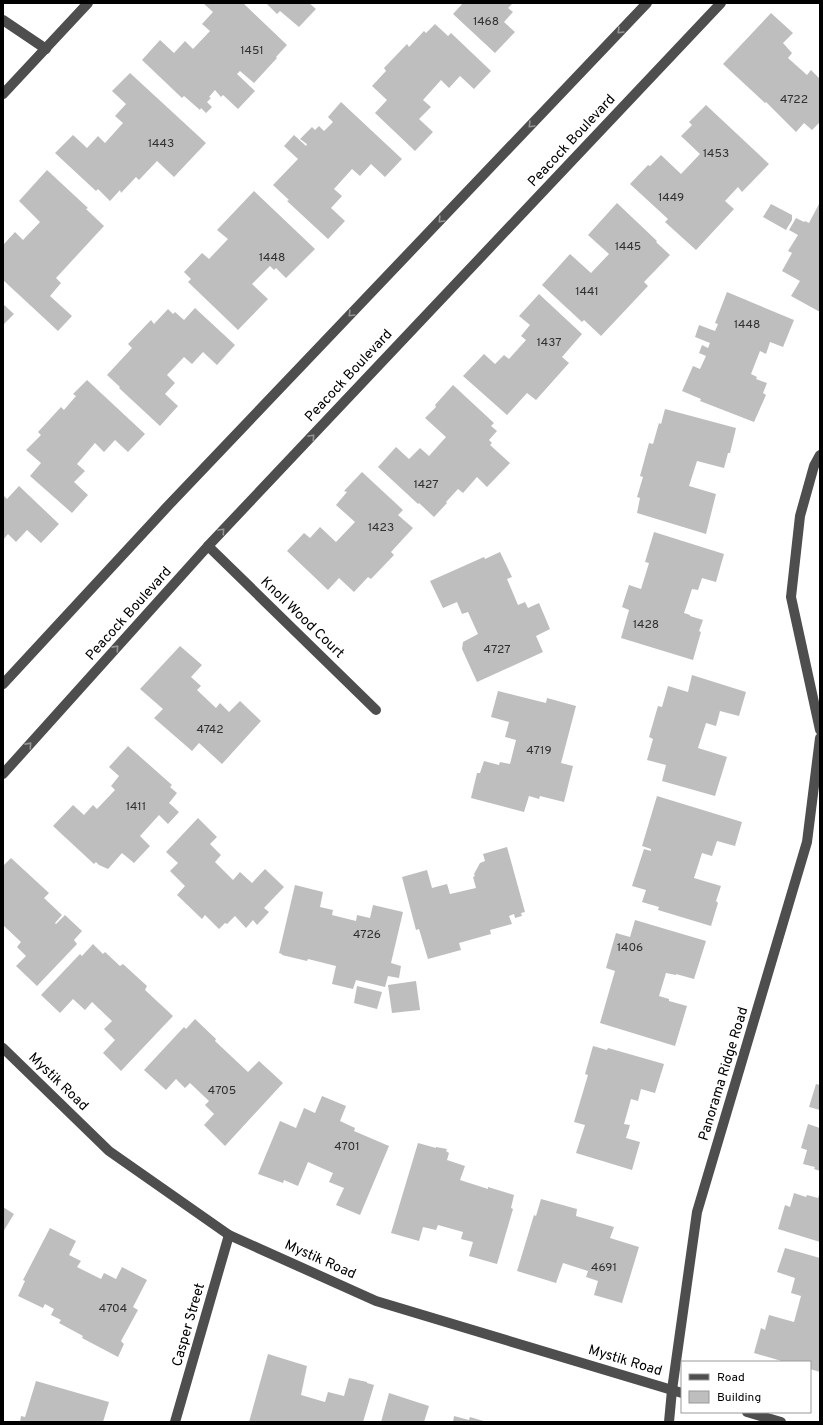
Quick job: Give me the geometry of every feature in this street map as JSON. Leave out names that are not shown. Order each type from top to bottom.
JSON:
[{"type":"street","points":[[3,94],[88,3]]},
{"type":"street","points":[[3,684],[172,502],[647,3]]},
{"type":"street","name":"Peacock Boulevard","points":[[3,774],[208,546],[721,3]]},
{"type":"street","points":[[3,20],[46,49]]},
{"type":"street","points":[[820,455],[814,466],[800,516],[791,597],[820,730]]},
{"type":"street","name":"Knoll Wood Court","points":[[208,546],[376,710]]},
{"type":"street","name":"Panorama Ridge Road","points":[[669,1422],[677,1391],[697,1212],[807,842],[820,738]]},
{"type":"street","name":"Mystik Road","points":[[3,1048],[109,1151],[229,1235],[376,1301],[677,1391]]},
{"type":"street","name":"Casper Street","points":[[175,1422],[229,1235]]},
{"type":"street","points":[[750,1413],[781,1422]]},
{"type":"building","points":[[203,3],[243,3],[287,45],[254,83],[240,71],[237,74],[255,91],[238,109],[223,95],[221,97],[215,90],[207,102],[212,107],[206,113],[201,108],[200,110],[184,96],[182,98],[142,60],[160,40],[174,53],[185,41],[193,49],[210,31],[202,24],[213,12]]},
{"type":"building","points":[[266,3],[309,3],[316,9],[299,27],[280,11],[277,14]]},
{"type":"building","points":[[463,3],[513,3],[508,8],[513,12],[504,22],[515,32],[495,53],[453,14]]},
{"type":"building","points":[[771,13],[793,33],[783,43],[792,53],[788,58],[807,75],[811,70],[820,79],[820,122],[812,130],[804,123],[796,132],[766,102],[765,103],[723,64]]},
{"type":"building","points":[[435,24],[448,36],[451,33],[491,71],[474,89],[460,76],[449,88],[441,80],[423,100],[431,107],[419,119],[433,132],[415,151],[375,113],[387,100],[372,86],[386,71],[384,68],[407,44],[409,47],[424,31],[426,33]]},
{"type":"building","points":[[130,73],[206,143],[174,177],[157,161],[139,180],[136,177],[121,193],[120,190],[110,201],[98,189],[96,191],[55,153],[73,135],[87,148],[98,136],[105,143],[123,123],[115,116],[126,104],[112,91]]},
{"type":"building","points":[[341,102],[402,159],[385,177],[371,164],[360,176],[352,169],[334,189],[342,196],[331,208],[345,221],[328,239],[287,201],[289,200],[273,185],[298,159],[284,146],[294,135],[306,146],[307,144],[300,139],[312,127],[315,130],[319,126],[324,131],[333,122],[328,117]]},
{"type":"building","points":[[706,105],[769,164],[742,192],[738,187],[725,201],[734,209],[696,250],[665,222],[668,219],[630,184],[648,165],[650,166],[661,155],[681,174],[700,154],[681,136],[692,125],[689,122]]},
{"type":"building","points":[[47,170],[88,208],[86,209],[104,226],[56,278],[61,283],[50,296],[72,316],[58,331],[3,280],[3,244],[15,232],[23,240],[40,222],[19,201]]},
{"type":"building","points":[[254,191],[315,249],[286,278],[276,268],[274,270],[270,266],[252,284],[268,299],[238,330],[188,282],[191,279],[184,272],[202,253],[209,259],[228,239],[217,230]]},
{"type":"building","points":[[617,203],[670,255],[644,282],[648,286],[601,336],[584,320],[582,322],[542,285],[570,254],[591,273],[609,254],[588,235]]},
{"type":"building","points":[[771,204],[792,215],[792,220],[786,230],[763,217]]},
{"type":"building","points":[[819,204],[820,312],[791,296],[800,281],[782,271],[792,253],[788,251],[798,235],[789,230],[796,218],[809,223]]},
{"type":"building","points":[[727,292],[794,320],[783,347],[770,342],[766,354],[760,351],[751,374],[757,377],[756,379],[767,383],[763,393],[766,395],[754,422],[700,401],[701,399],[682,391],[693,366],[700,369],[706,356],[699,353],[702,345],[708,348],[710,343],[695,337],[699,325],[715,331],[718,324],[715,323]]},
{"type":"building","points":[[539,294],[582,334],[562,357],[569,363],[536,400],[527,393],[507,415],[463,376],[484,354],[495,364],[504,355],[509,359],[526,340],[521,336],[530,325],[519,316]]},
{"type":"building","points":[[3,304],[14,314],[3,325]]},
{"type":"building","points":[[195,308],[235,345],[217,365],[203,352],[192,364],[184,357],[167,375],[175,383],[165,394],[178,406],[160,426],[107,375],[132,348],[128,344],[151,320],[154,324],[168,309],[173,314],[175,312],[184,320]]},
{"type":"building","points":[[87,380],[145,434],[128,452],[115,440],[104,452],[95,443],[77,464],[85,471],[74,482],[88,495],[72,513],[30,476],[41,463],[26,450],[41,435],[38,432],[61,407],[64,410],[76,396],[73,394]]},
{"type":"building","points":[[453,385],[494,423],[491,426],[497,431],[489,440],[492,443],[490,445],[510,463],[487,487],[477,477],[463,493],[458,489],[434,517],[378,467],[396,447],[409,459],[420,448],[429,456],[446,437],[425,418],[436,407],[435,405]]},
{"type":"building","points":[[665,409],[736,428],[730,453],[728,453],[724,468],[697,461],[689,486],[716,494],[706,534],[637,513],[640,498],[637,497],[643,477],[640,476],[649,443],[653,444]]},
{"type":"building","points":[[362,472],[403,510],[398,515],[413,528],[391,552],[394,555],[371,579],[368,577],[354,592],[339,578],[328,590],[287,551],[304,533],[310,538],[320,527],[336,542],[355,522],[336,505],[347,492],[344,491]]},
{"type":"building","points":[[19,486],[59,524],[41,543],[27,530],[16,542],[8,534],[3,540],[3,495],[7,499]]},
{"type":"building","points":[[654,532],[724,554],[716,582],[702,578],[698,590],[692,589],[684,613],[703,620],[699,631],[701,632],[693,660],[621,638],[629,610],[622,607],[629,585],[641,589],[649,563],[645,562]]},
{"type":"building","points":[[500,552],[512,577],[507,579],[518,605],[525,602],[528,608],[539,603],[550,629],[536,636],[543,652],[477,682],[462,649],[463,642],[478,634],[468,612],[462,614],[457,602],[443,608],[430,581],[484,557],[485,559]]},
{"type":"building","points":[[180,646],[202,665],[191,677],[201,686],[197,690],[216,708],[220,703],[229,712],[240,701],[261,721],[222,764],[199,743],[192,751],[154,718],[163,709],[140,689]]},
{"type":"building","points":[[692,675],[746,692],[739,716],[720,711],[716,726],[706,723],[698,748],[727,757],[715,796],[662,781],[666,765],[647,760],[653,739],[649,737],[658,706],[662,707],[668,686],[688,692]]},
{"type":"building","points":[[498,691],[546,703],[547,698],[576,706],[561,763],[573,766],[564,802],[540,796],[539,799],[529,796],[524,812],[471,798],[477,773],[480,773],[484,761],[499,765],[500,762],[510,764],[516,740],[505,737],[509,722],[491,717]]},
{"type":"building","points":[[128,746],[172,785],[170,787],[177,793],[169,803],[179,812],[168,824],[159,815],[140,836],[150,846],[134,863],[122,853],[108,869],[96,862],[94,864],[53,826],[73,805],[84,815],[93,805],[97,809],[115,790],[111,786],[119,776],[109,767]]},
{"type":"building","points":[[657,796],[742,822],[735,846],[717,841],[712,856],[702,853],[694,878],[721,886],[716,901],[718,903],[711,926],[658,910],[659,907],[642,902],[646,890],[632,886],[644,849],[651,851],[651,849],[642,846]]},
{"type":"building","points":[[198,818],[217,837],[210,844],[221,855],[215,862],[233,880],[240,872],[252,883],[265,869],[284,887],[264,908],[269,912],[257,925],[253,920],[246,928],[235,916],[219,929],[205,915],[202,919],[177,895],[185,886],[170,871],[178,863],[166,852]]},
{"type":"building","points":[[507,847],[525,912],[521,913],[522,916],[515,918],[514,914],[509,916],[512,924],[490,930],[491,934],[459,943],[461,950],[428,959],[419,929],[416,930],[402,877],[427,870],[432,888],[447,884],[450,894],[476,888],[473,877],[475,876],[474,874],[480,863],[485,861],[483,854]]},
{"type":"building","points":[[11,858],[49,893],[44,898],[62,915],[55,923],[56,924],[65,915],[82,931],[74,940],[77,944],[37,986],[16,966],[26,956],[17,947],[21,942],[3,925],[3,866]]},
{"type":"building","points":[[295,885],[323,892],[320,907],[333,910],[332,915],[356,921],[357,915],[370,918],[373,905],[403,912],[391,963],[401,966],[399,978],[388,976],[385,987],[356,980],[353,989],[332,984],[336,966],[308,959],[307,961],[279,953]]},
{"type":"building","points":[[635,920],[706,941],[694,979],[666,973],[659,996],[669,999],[669,1001],[687,1006],[675,1046],[600,1023],[615,971],[606,968],[616,933],[630,937]]},
{"type":"building","points":[[93,944],[103,954],[105,952],[120,966],[123,964],[147,986],[145,990],[173,1016],[121,1071],[103,1053],[115,1040],[104,1029],[112,1021],[92,1002],[85,1010],[73,999],[60,1013],[41,995],[80,954],[82,956]]},
{"type":"building","points":[[416,981],[420,1010],[392,1013],[388,985]]},
{"type":"building","points":[[357,986],[382,992],[377,1009],[354,1003]]},
{"type":"building","points":[[195,1019],[216,1039],[215,1041],[248,1072],[259,1061],[283,1083],[225,1146],[204,1125],[214,1114],[205,1105],[209,1101],[190,1083],[185,1088],[176,1079],[166,1090],[144,1070],[184,1027],[186,1029]]},
{"type":"building","points":[[593,1046],[607,1050],[608,1048],[664,1064],[655,1093],[641,1089],[638,1101],[631,1099],[624,1124],[630,1125],[626,1138],[640,1142],[632,1170],[576,1153],[585,1125],[574,1122],[588,1075],[585,1074]]},
{"type":"building","points":[[816,1084],[820,1085],[820,1110],[809,1107]]},
{"type":"building","points":[[322,1096],[346,1106],[340,1121],[355,1128],[354,1131],[389,1146],[360,1215],[336,1205],[344,1188],[329,1182],[333,1173],[308,1162],[298,1186],[284,1180],[283,1183],[258,1174],[280,1121],[296,1128],[304,1108],[315,1113]]},
{"type":"building","points":[[808,1124],[820,1128],[820,1171],[814,1169],[815,1167],[803,1164],[807,1150],[801,1148]]},
{"type":"building","points":[[418,1143],[436,1148],[447,1149],[446,1151],[449,1153],[447,1160],[465,1166],[460,1180],[514,1195],[511,1208],[513,1209],[497,1264],[469,1256],[473,1242],[461,1239],[463,1232],[438,1225],[436,1230],[423,1227],[419,1241],[391,1233]]},
{"type":"building","points":[[820,1192],[820,1242],[778,1229],[785,1205],[790,1207],[794,1193],[806,1197],[807,1195],[818,1198]]},
{"type":"building","points":[[541,1199],[577,1209],[576,1216],[614,1227],[610,1238],[639,1247],[622,1303],[594,1295],[598,1281],[586,1277],[588,1271],[563,1263],[556,1283],[517,1271],[534,1215],[536,1216]]},
{"type":"building","points":[[3,1207],[14,1214],[3,1232]]},
{"type":"building","points":[[50,1228],[76,1241],[69,1255],[81,1261],[77,1267],[101,1279],[104,1273],[116,1279],[122,1267],[147,1280],[133,1307],[138,1310],[121,1341],[124,1344],[118,1357],[82,1338],[83,1336],[59,1323],[61,1320],[51,1315],[54,1309],[45,1304],[43,1308],[18,1296],[25,1281],[23,1280]]},
{"type":"building","points":[[785,1248],[820,1258],[820,1372],[811,1369],[811,1361],[782,1361],[754,1353],[761,1328],[765,1330],[769,1315],[794,1322],[801,1296],[791,1293],[795,1278],[777,1272]]},
{"type":"building","points":[[268,1354],[307,1366],[301,1395],[325,1402],[328,1392],[344,1396],[349,1378],[374,1385],[363,1422],[249,1422]]},
{"type":"building","points":[[36,1381],[109,1402],[103,1422],[20,1422],[21,1416],[25,1417]]},
{"type":"building","points":[[389,1393],[429,1406],[424,1422],[381,1422]]},
{"type":"building","points":[[454,1416],[469,1420],[470,1417],[487,1422],[453,1422]]}]
